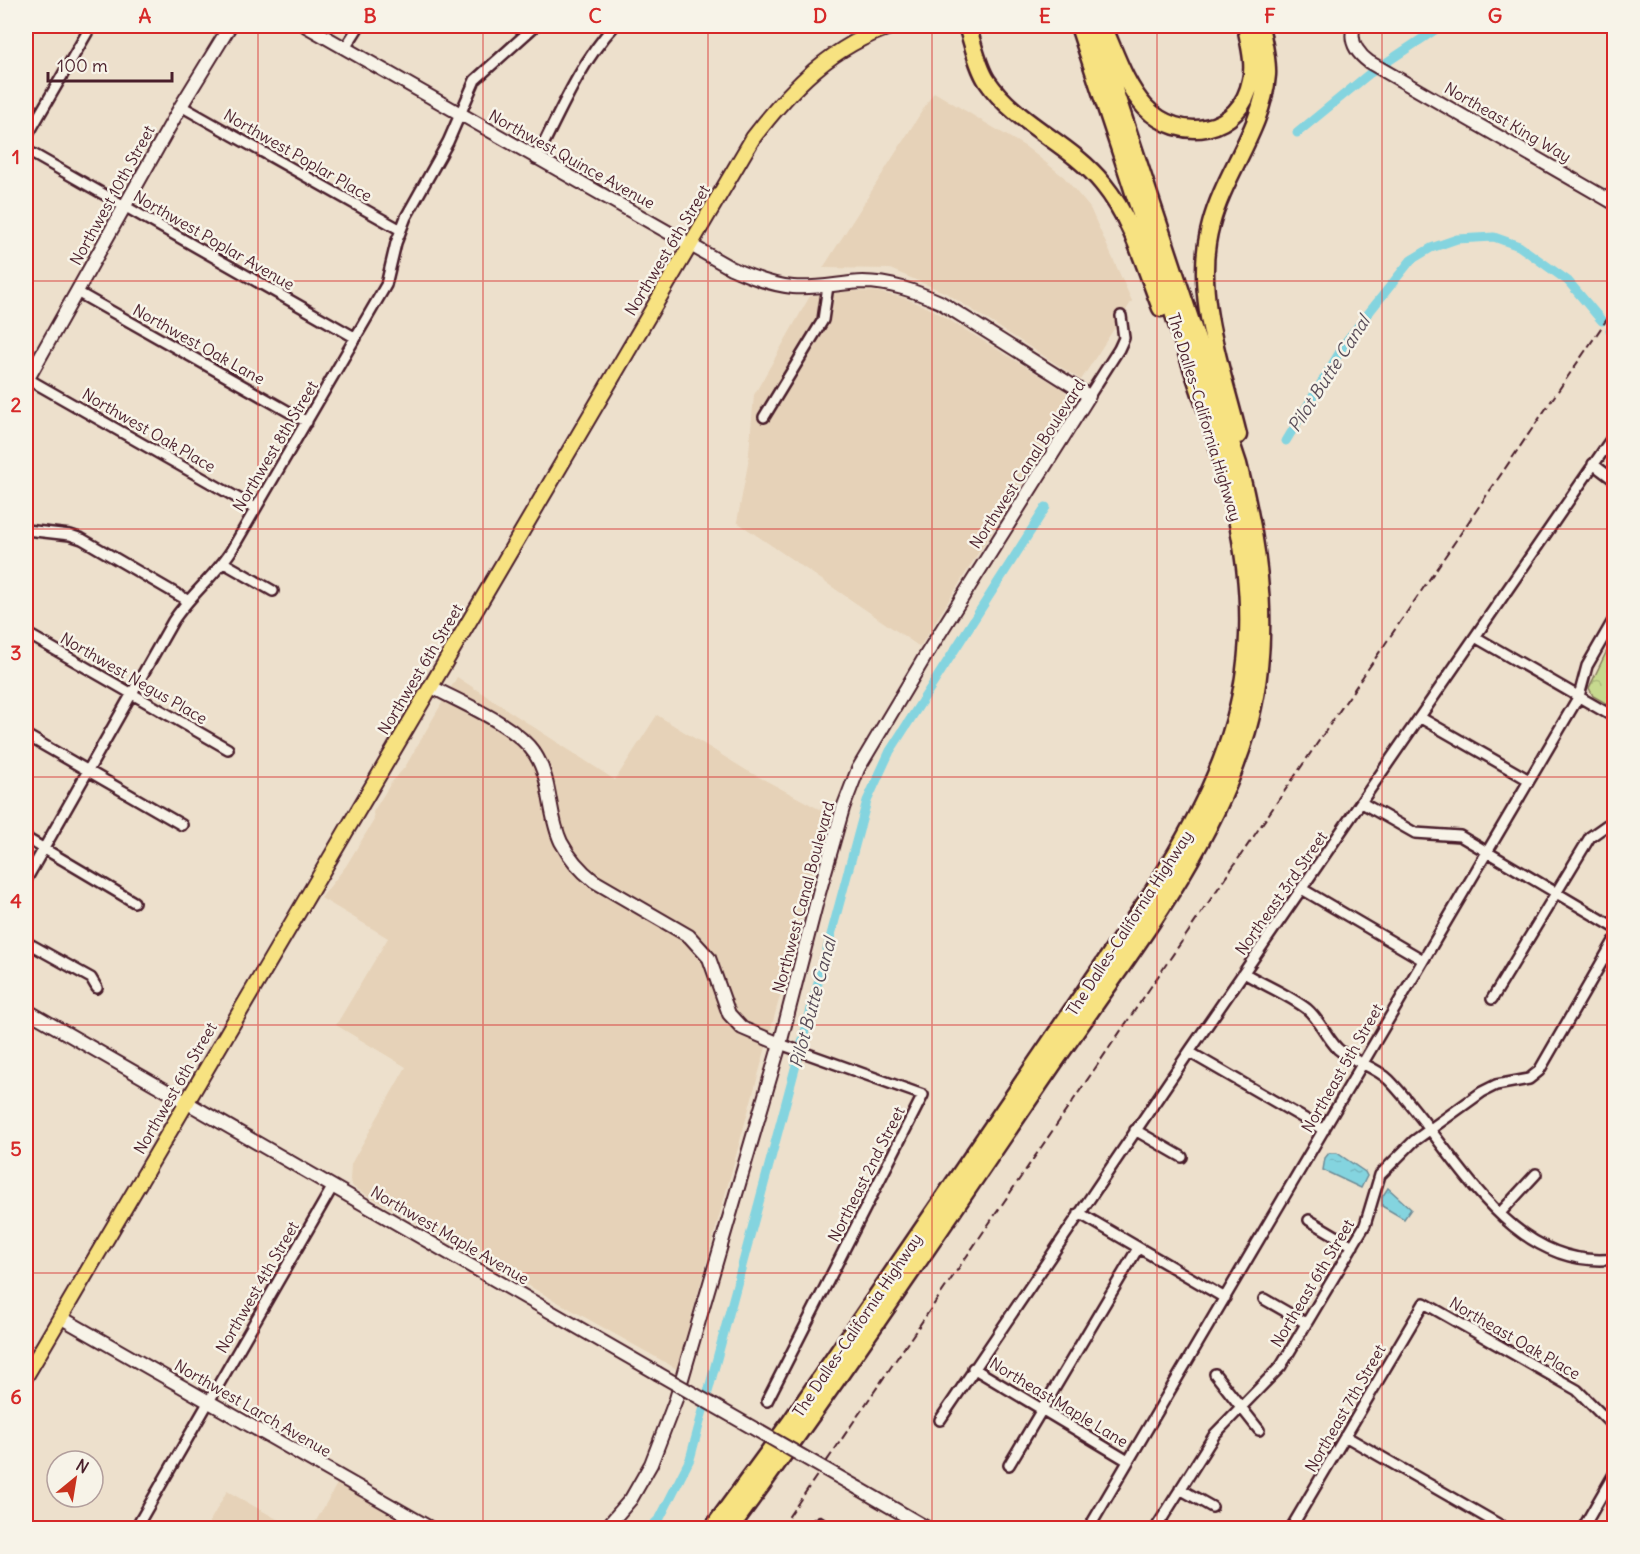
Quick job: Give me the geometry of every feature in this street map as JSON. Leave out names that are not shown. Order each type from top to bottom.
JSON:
[{"type":"highway","points":[[967,26],[986,79],[1002,101],[1086,165],[1104,185],[1120,210],[1211,427]]},
{"type":"highway","name":"The Dalles-California Highway","points":[[713,1528],[790,1423],[1143,908],[1177,854],[1202,808],[1221,764],[1235,722],[1245,670],[1248,620],[1244,560],[1237,516],[1211,427],[1079,26]]},
{"type":"highway","name":"The Dalles-California Highway","points":[[730,1528],[802,1431],[1161,906],[1215,813],[1234,771],[1248,728],[1259,669],[1261,602],[1259,560],[1251,516],[1238,464],[1093,26]]},
{"type":"highway","points":[[1103,26],[1122,70],[1144,106],[1159,120],[1176,128],[1191,131],[1208,129],[1225,122],[1238,110],[1247,95],[1252,72],[1246,26]]},
{"type":"highway","points":[[1251,516],[1245,464],[1207,297],[1205,256],[1210,225],[1221,193],[1259,110],[1265,90],[1267,72],[1260,26]]},
{"type":"main road","name":"Northwest 6th Street","points":[[26,1376],[753,138],[778,105],[829,57],[847,45],[893,26]]},
{"type":"street","points":[[26,138],[91,26]]},
{"type":"street","name":"Northwest 10th Street","points":[[27,381],[124,206],[230,26]]},
{"type":"street","name":"Northwest Quince Avenue","points":[[306,26],[536,159],[754,278],[795,287],[865,282],[920,293],[940,302],[1089,396]]},
{"type":"street","points":[[345,48],[359,26]]},
{"type":"street","name":"Northwest 8th Street","points":[[26,880],[187,600],[224,563],[386,285],[409,210],[448,142],[476,80],[483,71],[535,26]]},
{"type":"street","points":[[536,159],[581,73],[602,38],[614,26]]},
{"type":"street","name":"Northeast King Way","points":[[1354,26],[1352,32],[1356,49],[1369,62],[1614,202]]},
{"type":"street","name":"Northwest Poplar Place","points":[[182,106],[401,230]]},
{"type":"street","name":"Northwest Poplar Avenue","points":[[26,150],[356,338]]},
{"type":"street","points":[[764,417],[823,320],[828,286]]},
{"type":"street","name":"Northwest Oak Lane","points":[[77,292],[307,422]]},
{"type":"street","name":"Northwest Canal Boulevard","points":[[606,1528],[632,1498],[651,1464],[676,1399],[783,1046],[819,893],[843,808],[858,770],[926,655],[1124,338],[1121,316]]},
{"type":"street","name":"Northwest Oak Place","points":[[27,381],[255,508]]},
{"type":"street","name":"Northeast 3rd Street","points":[[940,1420],[973,1368],[1189,1052],[1477,638],[1614,435]]},
{"type":"street","points":[[1593,464],[1614,480]]},
{"type":"street","points":[[26,530],[70,535],[82,539],[187,600]]},
{"type":"street","points":[[224,563],[273,591]]},
{"type":"street","name":"Northeast 5th Street","points":[[1089,1528],[1578,696],[1587,666],[1614,619]]},
{"type":"street","name":"Northwest Negus Place","points":[[26,633],[228,748]]},
{"type":"street","points":[[1477,638],[1614,717]]},
{"type":"street","points":[[430,686],[506,728],[533,752],[546,781],[561,842],[581,870],[594,881],[689,936],[710,958],[729,1014],[742,1028],[783,1046]]},
{"type":"street","points":[[1421,718],[1529,780]]},
{"type":"street","points":[[26,735],[182,825]]},
{"type":"street","points":[[1362,803],[1415,833],[1460,836],[1614,927]]},
{"type":"street","points":[[1492,999],[1590,837],[1607,825],[1614,825]]},
{"type":"street","points":[[26,838],[134,902]]},
{"type":"street","points":[[1302,889],[1423,960]]},
{"type":"street","name":"Northeast 6th Street","points":[[1156,1528],[1215,1434],[1281,1366],[1365,1225],[1380,1175],[1414,1141],[1482,1092],[1496,1085],[1529,1079],[1539,1071],[1614,941]]},
{"type":"street","points":[[26,942],[91,978],[97,988]]},
{"type":"street","points":[[1244,973],[1306,1008],[1339,1049],[1386,1078],[1463,1175],[1500,1213],[1528,1235],[1561,1254],[1577,1259],[1614,1258]]},
{"type":"street","name":"Northwest Maple Avenue","points":[[26,1010],[927,1528]]},
{"type":"street","name":"Northeast 2nd Street","points":[[767,1401],[923,1095],[783,1046]]},
{"type":"street","points":[[1189,1052],[1323,1130]]},
{"type":"street","points":[[1136,1130],[1182,1157]]},
{"type":"street","points":[[1500,1213],[1536,1174]]},
{"type":"street","name":"Northwest 4th Street","points":[[136,1528],[333,1186]]},
{"type":"street","points":[[1079,1213],[1224,1298]]},
{"type":"street","points":[[1309,1220],[1353,1246]]},
{"type":"street","points":[[1009,1465],[1138,1248]]},
{"type":"street","points":[[1264,1299],[1306,1323]]},
{"type":"street","name":"Northeast Oak Place","points":[[1424,1303],[1577,1390],[1614,1427]]},
{"type":"street","name":"Northeast 7th Street","points":[[1291,1528],[1424,1303]]},
{"type":"street","name":"Northwest Larch Avenue","points":[[60,1317],[430,1528]]},
{"type":"street","name":"Northeast Maple Lane","points":[[973,1368],[1128,1461]]},
{"type":"street","points":[[1215,1374],[1258,1430]]},
{"type":"street","points":[[1346,1436],[1505,1528]]},
{"type":"street","points":[[1583,1528],[1614,1474]]},
{"type":"street","points":[[1180,1489],[1212,1508]]},
{"type":"street","points":[[811,1528],[820,1522],[828,1528]]},
{"type":"shaded area","points":[[934,92],[1026,147],[1064,177],[1090,208],[1132,301],[1081,380],[946,293],[890,269],[823,268]]},
{"type":"shaded area","points":[[852,291],[878,292],[905,298],[933,310],[1064,390],[1072,401],[1071,408],[1042,450],[920,647],[737,522],[748,464],[754,395],[810,296]]},
{"type":"shaded area","points":[[457,677],[615,780],[657,715],[746,770],[830,815],[677,1369],[353,1187],[350,1180],[351,1164],[406,1067],[336,1025],[388,938],[321,898],[346,866],[374,820],[373,812],[391,783],[405,767]]},
{"type":"shaded area","points":[[337,1484],[415,1528],[312,1528]]},
{"type":"shaded area","points":[[227,1491],[293,1528],[206,1528]]},
{"type":"green space","points":[[1614,636],[1614,708],[1593,696],[1589,688]]},
{"type":"water","points":[[1329,1153],[1337,1153],[1365,1172],[1367,1176],[1361,1188],[1323,1170],[1325,1158]]},
{"type":"water","points":[[1388,1188],[1411,1209],[1404,1219],[1382,1206],[1382,1197]]},
{"type":"waterway","points":[[1297,133],[1369,74],[1441,26]]},
{"type":"waterway","name":"Pilot Butte Canal","points":[[1286,441],[1347,340],[1411,260],[1431,248],[1457,239],[1494,237],[1519,246],[1568,281],[1602,321]]},
{"type":"waterway","name":"Pilot Butte Canal","points":[[1610,330],[1614,335]]},
{"type":"waterway","name":"Pilot Butte Canal","points":[[650,1528],[660,1518],[690,1459],[867,801],[890,751],[1046,507]]},
{"type":"railway","points":[[781,1528],[1614,309]]}]
